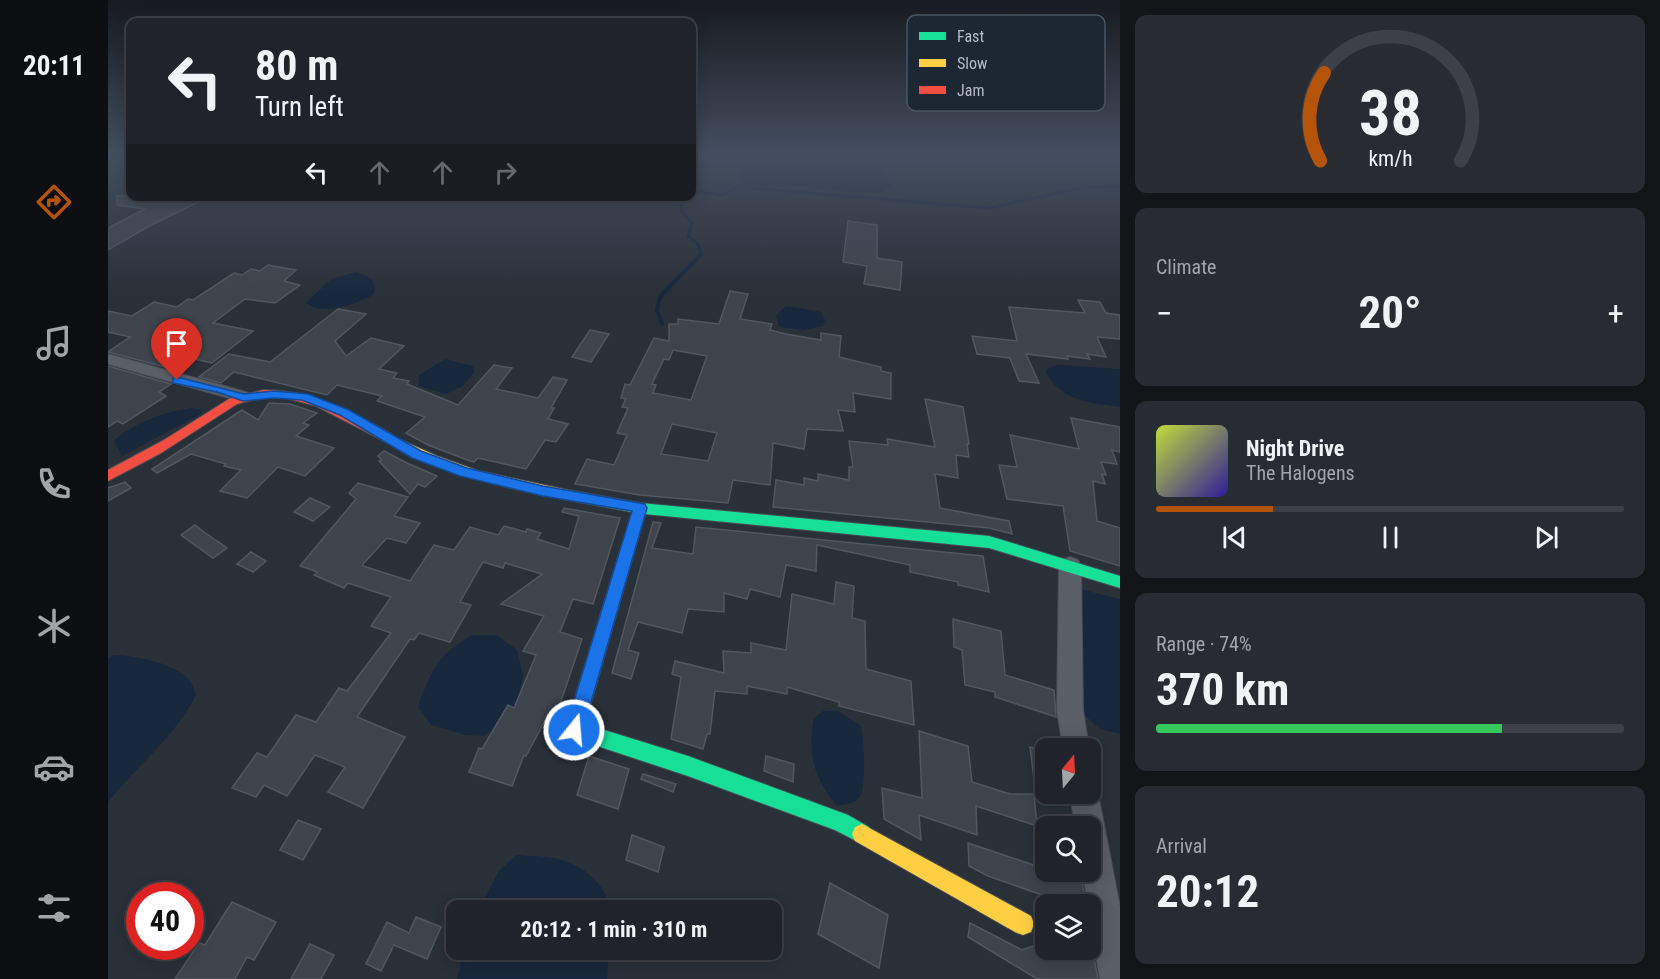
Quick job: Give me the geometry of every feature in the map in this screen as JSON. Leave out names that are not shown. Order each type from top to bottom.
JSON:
[{"type":"street","points":[[108,359],[156,376],[220,389],[243,397],[274,394],[304,397],[345,413],[417,454],[464,472],[543,491],[640,508],[989,542],[1120,582]]},
{"type":"street","points":[[108,476],[139,461],[243,397]]},
{"type":"street","points":[[577,723],[640,508]]},
{"type":"street","points":[[640,508],[574,730],[688,766],[841,822],[1023,924]]},
{"type":"street","points":[[1070,566],[1070,710],[1074,738]]},
{"type":"street","points":[[1100,882],[1117,979]]},
{"type":"water","points":[[357,272],[372,279],[375,288],[373,295],[339,308],[322,309],[306,303],[331,279]]},
{"type":"water","points":[[786,306],[821,312],[825,320],[823,326],[804,330],[779,327],[776,315]]},
{"type":"water","points":[[445,359],[473,366],[474,372],[463,386],[446,394],[418,386],[419,375]]},
{"type":"water","points":[[1058,365],[1120,369],[1120,407],[1077,399],[1059,389],[1046,372],[1048,368]]},
{"type":"water","points":[[192,408],[202,410],[201,414],[122,456],[114,441],[121,435],[150,419]]},
{"type":"water","points":[[1080,589],[1120,599],[1120,734],[1100,729],[1083,714]]},
{"type":"water","points":[[472,635],[496,635],[517,650],[523,676],[518,701],[500,726],[483,736],[465,735],[431,725],[418,706],[432,673],[443,657]]},
{"type":"water","points":[[114,655],[166,665],[190,681],[196,695],[167,738],[108,802],[108,658]]},
{"type":"water","points":[[823,711],[838,711],[861,726],[864,763],[862,793],[859,798],[849,804],[837,806],[823,786],[814,765],[811,743],[814,718]]},
{"type":"water","points":[[516,855],[554,858],[577,866],[593,877],[608,900],[483,900],[499,871]]},
{"type":"water","points":[[462,960],[608,960],[607,979],[457,979]]},
{"type":"building","points":[[117,201],[201,201],[151,225],[108,250],[108,228],[145,209],[117,205]]},
{"type":"building","points":[[848,221],[877,225],[877,258],[902,262],[900,290],[864,284],[867,266],[843,262]]},
{"type":"building","points":[[268,265],[296,270],[284,281],[300,285],[275,303],[245,299],[213,323],[253,331],[212,363],[181,356],[165,367],[108,352],[130,337],[108,332],[108,311],[132,316],[154,302],[177,307],[188,299],[193,300],[234,273],[242,275],[251,269],[260,271]]},
{"type":"building","points":[[730,291],[748,294],[740,319],[772,324],[770,330],[821,340],[821,333],[841,336],[839,357],[881,367],[881,371],[891,373],[891,399],[853,393],[855,412],[838,410],[843,431],[807,429],[804,449],[773,443],[770,485],[733,480],[728,503],[640,495],[575,484],[587,459],[614,465],[627,435],[617,433],[628,408],[622,407],[626,399],[621,398],[625,384],[630,385],[654,338],[669,341],[669,324],[678,324],[678,319],[719,324]],"holes":[[[673,350],[707,356],[691,400],[653,393],[656,385],[652,384],[664,359],[669,360]],[[672,424],[717,433],[708,461],[661,454]]]},
{"type":"building","points":[[1078,300],[1100,302],[1106,313],[1120,315],[1120,339],[1097,337],[1106,357],[1087,354],[1090,359],[1067,356],[1068,359],[1026,354],[1039,383],[1019,381],[1010,358],[977,354],[972,336],[1017,341],[1009,307],[1085,313]]},
{"type":"building","points":[[338,309],[366,314],[335,341],[346,356],[371,338],[404,346],[379,369],[397,373],[393,378],[409,381],[407,384],[458,405],[494,365],[512,368],[496,389],[538,398],[553,377],[567,380],[551,408],[554,408],[548,419],[568,424],[556,442],[545,440],[526,469],[478,458],[474,462],[428,445],[406,433],[425,417],[377,401],[382,396],[337,385],[327,395],[234,372],[221,383],[199,377],[229,354],[270,362]]},
{"type":"building","points":[[590,330],[609,334],[591,362],[572,357]]},
{"type":"building","points":[[108,366],[171,384],[159,392],[166,396],[123,424],[117,421],[108,427]]},
{"type":"building","points":[[925,399],[963,407],[969,444],[967,444],[969,457],[956,455],[958,478],[935,474],[940,508],[1009,521],[1012,534],[989,528],[773,507],[776,480],[804,485],[804,478],[818,481],[818,474],[849,480],[849,467],[853,467],[849,441],[888,445],[887,439],[935,447]]},
{"type":"building","points":[[269,403],[290,404],[317,413],[303,423],[309,425],[296,436],[334,448],[305,476],[278,467],[247,498],[220,491],[241,470],[224,466],[226,464],[191,454],[157,473],[152,469],[242,410],[258,420]]},
{"type":"building","points":[[1071,418],[1120,427],[1120,452],[1112,450],[1117,464],[1101,462],[1106,475],[1102,474],[1105,484],[1093,481],[1097,521],[1120,528],[1120,566],[1070,551],[1063,506],[1007,499],[999,465],[1017,467],[1010,435],[1079,449]]},
{"type":"building","points":[[384,451],[437,476],[425,487],[418,484],[410,494],[379,461],[382,460],[378,456]]},
{"type":"building","points":[[125,482],[131,488],[108,501],[108,488]]},
{"type":"building","points":[[358,483],[408,497],[394,516],[420,523],[406,543],[387,538],[363,566],[410,581],[434,545],[454,550],[470,527],[498,535],[504,526],[526,532],[527,529],[541,533],[537,539],[569,549],[579,516],[562,512],[564,508],[620,518],[593,604],[573,599],[560,632],[582,639],[555,719],[547,717],[526,756],[524,755],[512,786],[469,772],[479,748],[482,749],[508,705],[514,708],[536,655],[523,651],[544,616],[501,604],[542,574],[505,563],[503,568],[483,562],[460,602],[471,605],[450,642],[419,633],[414,640],[410,639],[357,717],[405,737],[363,808],[328,792],[345,767],[315,755],[287,796],[264,785],[256,797],[232,788],[257,753],[267,757],[296,715],[316,722],[339,688],[347,691],[391,633],[371,626],[391,597],[348,583],[344,588],[314,575],[318,572],[300,566],[356,499],[349,493]]},
{"type":"building","points":[[310,498],[330,507],[313,521],[294,512]]},
{"type":"building","points":[[653,522],[661,523],[652,548],[693,554],[696,527],[983,556],[989,592],[958,585],[958,582],[910,572],[910,565],[817,545],[816,571],[786,565],[780,597],[750,589],[747,599],[724,593],[724,612],[688,609],[682,633],[638,622],[628,650],[639,653],[631,679],[612,673]]},
{"type":"building","points":[[195,525],[227,548],[213,558],[181,535]]},
{"type":"building","points":[[251,552],[266,561],[253,572],[237,564]]},
{"type":"building","points":[[836,582],[854,586],[852,618],[865,621],[866,669],[911,681],[914,725],[839,706],[839,702],[787,687],[787,694],[747,686],[747,694],[715,691],[710,734],[707,734],[703,749],[671,739],[681,677],[672,674],[675,661],[724,673],[723,651],[751,653],[751,643],[786,650],[792,594],[834,604]]},
{"type":"building","points":[[953,619],[1001,631],[1005,675],[1054,690],[1056,717],[995,697],[995,692],[965,685],[962,650],[954,647]]},
{"type":"building","points":[[919,731],[968,746],[972,782],[1010,794],[1034,794],[1035,825],[976,806],[977,835],[919,815],[921,840],[884,819],[882,788],[922,798]]},
{"type":"building","points":[[1030,747],[1035,749],[1035,788]]},
{"type":"building","points":[[589,756],[629,769],[618,809],[577,795]]},
{"type":"building","points":[[766,756],[794,764],[793,782],[764,771]]},
{"type":"building","points":[[643,774],[676,784],[673,792],[641,779]]},
{"type":"building","points":[[298,820],[321,829],[303,860],[280,850]]},
{"type":"building","points":[[632,835],[664,847],[658,872],[626,860]]},
{"type":"building","points":[[968,843],[1035,865],[1035,882],[1082,883],[1084,894],[1039,894],[988,876],[969,866]]},
{"type":"building","points":[[830,883],[888,915],[879,968],[818,934]]},
{"type":"building","points":[[232,902],[276,922],[254,960],[247,957],[235,979],[175,979],[188,960],[204,960],[205,945]]},
{"type":"building","points":[[416,917],[441,927],[427,959],[394,945],[381,971],[366,964],[387,922],[409,933]]},
{"type":"building","points":[[970,923],[1022,950],[1035,945],[1035,960],[1094,960],[1098,979],[1037,979],[968,937]]},
{"type":"building","points":[[310,944],[334,955],[321,979],[291,979]]},
{"type":"waterway","points":[[681,201],[682,211],[692,223],[688,236],[698,244],[699,249]]},
{"type":"waterway","points":[[902,201],[989,208],[1022,201]]},
{"type":"waterway","points":[[662,324],[657,310],[660,297],[701,254],[699,247]]},
{"type":"traffic: fast","points":[[568,495],[640,508],[989,542],[1120,582]]},
{"type":"traffic: fast","points":[[640,508],[574,730],[688,766],[841,822],[862,834]]},
{"type":"traffic: slow","points":[[390,439],[432,459],[476,475],[568,495]]},
{"type":"traffic: slow","points":[[862,834],[1023,924]]},
{"type":"traffic: jam","points":[[108,476],[156,450],[233,401],[263,393],[282,393],[320,403],[357,420],[390,439]]},
{"type":"route","points":[[177,380],[220,389],[243,397],[274,394],[304,397],[345,413],[375,433],[417,454],[464,472],[543,491],[640,508],[574,730]]}]
